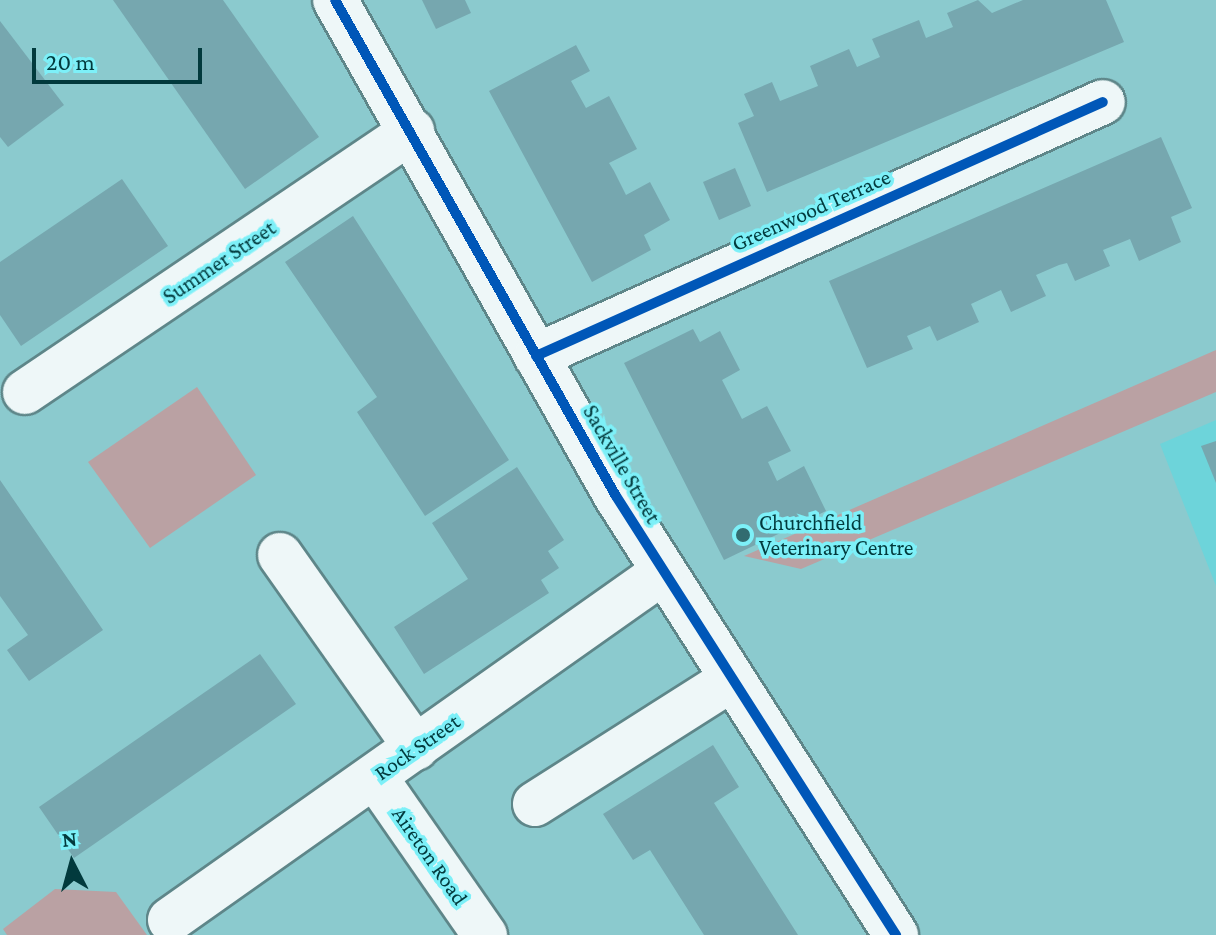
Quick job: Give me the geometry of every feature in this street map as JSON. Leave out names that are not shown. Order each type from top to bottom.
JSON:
[{"type":"street","name":"Sackville Street","points":[[335,0],[412,131],[536,356],[663,572],[896,935]]},
{"type":"street","name":"Greenwood Terrace","points":[[536,356],[1103,102]]},
{"type":"street","name":"Summer Street","points":[[25,392],[412,131]]},
{"type":"street","points":[[280,555],[416,748]]},
{"type":"street","name":"Rock Street","points":[[170,920],[663,572]]},
{"type":"street","points":[[535,804],[732,679]]},
{"type":"street","name":"Aireton Road","points":[[375,777],[485,935]]},
{"type":"shaded area","points":[[1216,350],[1216,392],[801,569],[744,556]]},
{"type":"shaded area","points":[[197,387],[256,475],[150,548],[88,462]]},
{"type":"shaded area","points":[[1216,420],[1216,586],[1160,444]]},
{"type":"shaded area","points":[[55,889],[116,892],[147,935],[7,935],[3,929]]},
{"type":"building","points":[[113,0],[223,0],[319,137],[245,189]]},
{"type":"building","points":[[422,0],[465,0],[471,13],[436,29]]},
{"type":"building","points":[[978,0],[992,13],[1023,0],[1106,0],[1124,42],[767,192],[738,123],[754,116],[744,94],[772,82],[780,101],[818,86],[810,66],[849,49],[857,67],[880,57],[872,39],[919,20],[926,38],[953,27],[947,13]]},
{"type":"building","points":[[0,21],[64,105],[8,147],[0,137]]},
{"type":"building","points":[[576,45],[590,71],[571,81],[586,108],[609,96],[637,149],[609,163],[626,195],[650,182],[670,220],[644,235],[651,250],[592,282],[489,91]]},
{"type":"building","points":[[1161,137],[1192,208],[1171,217],[1181,242],[1139,261],[1130,239],[1103,250],[1110,266],[1075,281],[1067,263],[1059,265],[1036,275],[1046,296],[1011,312],[1001,290],[971,304],[979,322],[937,341],[930,326],[907,336],[913,349],[867,368],[829,281]]},
{"type":"building","points":[[735,168],[751,206],[719,220],[703,182]]},
{"type":"building","points":[[122,179],[168,246],[21,346],[0,315],[0,262]]},
{"type":"building","points":[[353,216],[509,460],[425,516],[357,412],[377,397],[285,262]]},
{"type":"building","points":[[693,329],[700,342],[720,331],[740,370],[722,380],[742,419],[767,406],[791,451],[768,462],[777,481],[804,466],[826,511],[724,560],[624,363]]},
{"type":"building","points":[[1216,441],[1216,483],[1201,446]]},
{"type":"building","points":[[517,467],[564,540],[548,551],[559,568],[541,580],[549,593],[424,674],[394,627],[468,579],[432,523]]},
{"type":"building","points":[[0,480],[103,630],[29,681],[7,650],[28,635],[0,596]]},
{"type":"building","points":[[260,654],[296,704],[74,858],[39,807]]},
{"type":"building","points":[[713,745],[739,787],[714,803],[798,935],[704,935],[650,850],[633,860],[603,814]]},
{"type":"cycle path","points":[[335,0],[616,496],[896,935]]},
{"type":"cycle path","points":[[536,356],[1103,102]]},
{"type":"place","name":"Churchfield Veterinary Centre","points":[[743,535]]}]
